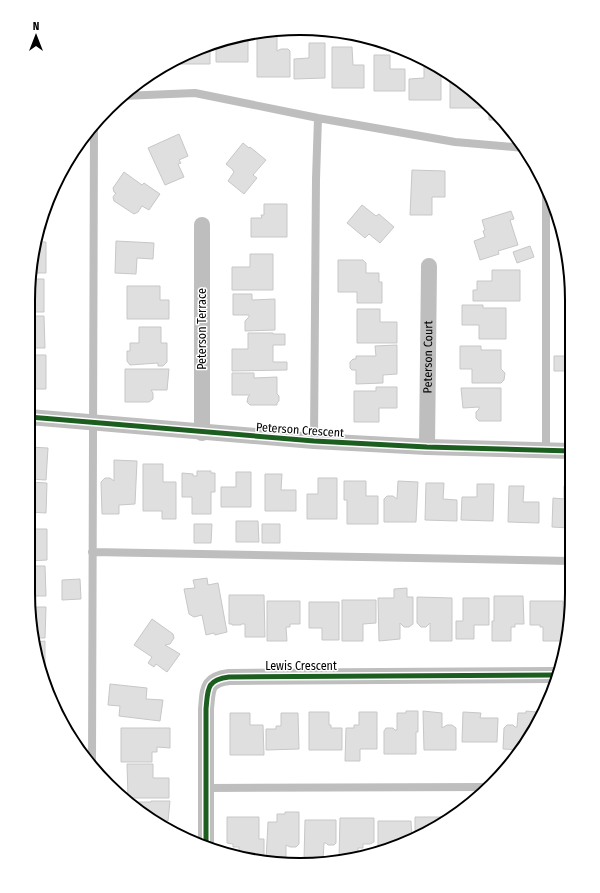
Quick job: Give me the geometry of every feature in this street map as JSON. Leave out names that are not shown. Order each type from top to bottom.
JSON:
[{"type":"street","name":"Peterson Terrace","points":[[202,225],[202,433]]},
{"type":"street","name":"Peterson Court","points":[[428,447],[429,266]]},
{"type":"street","name":"Peterson Crescent","points":[[35,417],[202,433],[314,441],[428,447],[565,451]]},
{"type":"street","name":"Lewis Crescent","points":[[206,841],[206,709],[208,689],[220,678],[552,675]]},
{"type":"lane","points":[[132,96],[194,93],[318,118],[455,142],[516,147]]},
{"type":"lane","points":[[314,441],[318,118]]},
{"type":"lane","points":[[92,757],[94,134]]},
{"type":"lane","points":[[546,202],[546,450]]},
{"type":"lane","points":[[92,552],[565,561]]},
{"type":"lane","points":[[206,788],[480,787]]},
{"type":"building","points":[[277,36],[277,51],[281,49],[288,49],[290,51],[290,77],[257,77],[257,38]]},
{"type":"building","points":[[248,41],[248,62],[216,62],[216,49]]},
{"type":"building","points":[[309,43],[325,43],[325,78],[294,79],[294,59],[309,58]]},
{"type":"building","points":[[332,47],[352,47],[353,65],[364,65],[364,88],[332,88]]},
{"type":"building","points":[[210,51],[210,64],[180,64],[199,55]]},
{"type":"building","points":[[374,55],[390,55],[390,69],[405,69],[405,91],[374,91]]},
{"type":"building","points":[[424,66],[441,76],[441,100],[409,100],[409,79],[424,78]]},
{"type":"building","points":[[450,82],[482,108],[450,108]]},
{"type":"building","points":[[489,115],[494,120],[489,120]]},
{"type":"building","points":[[179,134],[188,156],[179,160],[181,163],[178,164],[184,177],[165,185],[148,148]]},
{"type":"building","points":[[243,143],[266,160],[253,175],[257,178],[244,194],[228,181],[234,172],[226,164]]},
{"type":"building","points":[[412,170],[445,171],[445,197],[432,197],[432,215],[410,215]]},
{"type":"building","points":[[124,172],[142,185],[144,183],[160,194],[149,210],[142,206],[138,212],[134,214],[114,201],[113,197],[116,193],[114,192],[113,188]]},
{"type":"building","points":[[264,204],[287,204],[287,237],[251,237],[251,218],[262,218],[261,215],[264,215]]},
{"type":"building","points":[[362,205],[376,216],[379,214],[394,227],[380,243],[369,234],[365,238],[347,223]]},
{"type":"building","points":[[511,211],[514,219],[510,220],[518,245],[498,251],[499,254],[480,260],[474,241],[485,237],[483,231],[485,230],[482,220]]},
{"type":"building","points":[[116,241],[154,243],[153,259],[137,258],[136,274],[115,273]]},
{"type":"building","points":[[41,242],[46,242],[46,273],[37,273]]},
{"type":"building","points":[[530,246],[534,257],[517,263],[513,252]]},
{"type":"building","points":[[250,254],[273,254],[273,290],[232,290],[232,267],[250,267]]},
{"type":"building","points":[[338,260],[363,260],[366,263],[366,273],[379,273],[379,282],[382,282],[382,303],[357,303],[357,292],[338,292]]},
{"type":"building","points":[[492,270],[520,270],[520,301],[473,301],[473,290],[477,290],[477,281],[492,281]]},
{"type":"building","points":[[36,279],[44,279],[44,312],[35,312]]},
{"type":"building","points":[[127,286],[160,286],[160,300],[169,300],[169,319],[127,319]]},
{"type":"building","points":[[233,294],[252,294],[252,300],[275,299],[275,330],[245,331],[245,321],[249,315],[233,315]]},
{"type":"building","points":[[462,305],[483,305],[483,308],[506,308],[506,339],[479,339],[479,325],[462,325]]},
{"type":"building","points":[[357,309],[380,309],[380,322],[397,322],[397,343],[357,343]]},
{"type":"building","points":[[35,316],[44,316],[45,348],[35,348]]},
{"type":"building","points":[[139,327],[161,327],[161,343],[167,343],[167,362],[163,366],[158,366],[158,363],[130,365],[127,361],[127,351],[130,351],[130,343],[139,343]]},
{"type":"building","points":[[248,333],[285,334],[285,345],[273,345],[273,362],[287,362],[287,370],[232,371],[232,349],[248,349]]},
{"type":"building","points":[[397,345],[397,374],[383,375],[383,383],[356,384],[356,370],[352,370],[350,368],[350,362],[353,359],[356,359],[356,356],[376,356],[375,346]]},
{"type":"building","points":[[460,346],[481,346],[481,350],[501,350],[501,369],[505,373],[504,380],[501,383],[472,383],[472,369],[460,369]]},
{"type":"building","points":[[35,355],[46,355],[46,389],[35,389]]},
{"type":"building","points":[[554,356],[565,356],[565,371],[554,371]]},
{"type":"building","points":[[125,369],[169,369],[167,390],[151,390],[153,393],[153,399],[149,402],[125,402]]},
{"type":"building","points":[[232,373],[254,373],[254,378],[277,377],[277,394],[279,396],[279,401],[277,405],[250,405],[247,402],[250,395],[232,395]]},
{"type":"building","points":[[376,387],[397,387],[397,408],[379,408],[379,422],[354,422],[354,391],[376,391]]},
{"type":"building","points":[[461,388],[501,388],[501,421],[479,421],[476,418],[476,412],[479,407],[463,408]]},
{"type":"building","points":[[35,447],[48,448],[46,480],[35,479]]},
{"type":"building","points":[[114,460],[137,461],[135,504],[119,505],[119,514],[102,514],[101,482],[105,478],[110,478],[114,481]]},
{"type":"building","points":[[143,464],[163,464],[163,482],[176,482],[176,519],[162,519],[162,511],[143,511]]},
{"type":"building","points":[[197,471],[211,471],[211,473],[215,473],[215,492],[211,492],[211,514],[192,514],[192,497],[182,497],[182,473],[197,476]]},
{"type":"building","points":[[236,472],[251,472],[251,507],[221,507],[221,487],[236,487]]},
{"type":"building","points":[[265,474],[282,474],[281,490],[296,490],[296,511],[265,511]]},
{"type":"building","points":[[318,478],[337,478],[337,519],[307,519],[307,494],[318,494]]},
{"type":"building","points":[[344,481],[366,481],[366,496],[378,496],[378,524],[347,524],[347,500],[344,500]]},
{"type":"building","points":[[398,481],[418,482],[416,522],[384,522],[384,499],[387,496],[393,496],[397,499]]},
{"type":"building","points":[[35,482],[47,483],[46,513],[35,512]]},
{"type":"building","points":[[426,483],[444,483],[443,499],[457,500],[457,521],[425,520]]},
{"type":"building","points":[[477,484],[494,484],[493,521],[461,520],[462,497],[477,497]]},
{"type":"building","points":[[509,486],[524,486],[523,502],[539,502],[539,523],[508,522]]},
{"type":"building","points":[[565,486],[565,528],[552,527],[553,498],[564,499]]},
{"type":"building","points":[[236,521],[258,521],[259,542],[236,542]]},
{"type":"building","points":[[194,524],[212,524],[211,543],[194,543]]},
{"type":"building","points":[[262,524],[280,524],[280,543],[262,543]]},
{"type":"building","points":[[35,529],[47,529],[47,560],[35,561]]},
{"type":"building","points":[[35,566],[45,566],[46,596],[35,596]]},
{"type":"building","points":[[207,578],[208,585],[218,583],[227,632],[215,635],[214,633],[206,635],[202,615],[194,617],[189,614],[184,589],[195,588],[193,580]]},
{"type":"building","points":[[80,579],[81,599],[62,600],[62,580]]},
{"type":"building","points":[[407,588],[407,597],[413,597],[413,624],[409,627],[404,627],[400,623],[400,639],[379,641],[378,598],[394,598],[394,589]]},
{"type":"building","points":[[229,595],[264,595],[265,637],[245,637],[245,624],[229,624]]},
{"type":"building","points":[[494,596],[523,596],[524,624],[515,624],[515,627],[511,627],[511,641],[492,641]]},
{"type":"building","points":[[417,597],[452,598],[452,641],[430,641],[430,623],[426,627],[421,627],[417,623]]},
{"type":"building","points":[[463,598],[489,598],[489,625],[474,625],[474,639],[456,639],[456,621],[463,621]]},
{"type":"building","points":[[342,600],[376,600],[376,623],[363,624],[363,641],[342,641]]},
{"type":"building","points":[[267,601],[300,601],[300,624],[290,624],[290,627],[286,627],[287,641],[267,641]]},
{"type":"building","points":[[530,601],[563,601],[563,628],[561,641],[543,641],[543,627],[540,627],[540,625],[530,625]]},
{"type":"building","points":[[309,602],[339,602],[339,640],[322,640],[322,628],[309,628]]},
{"type":"building","points":[[36,607],[46,607],[45,638],[39,638]]},
{"type":"building","points":[[152,619],[173,634],[174,638],[170,644],[165,645],[180,654],[167,672],[156,664],[154,667],[148,663],[152,657],[134,645]]},
{"type":"building","points":[[45,641],[45,665],[44,662],[39,642]]},
{"type":"building","points":[[110,684],[147,688],[146,699],[163,700],[160,721],[119,716],[120,706],[108,705]]},
{"type":"building","points":[[406,711],[418,711],[416,754],[384,754],[384,731],[386,728],[393,728],[397,730],[397,713],[406,713]]},
{"type":"building","points":[[423,711],[442,713],[442,728],[447,725],[452,725],[456,728],[456,750],[424,750]]},
{"type":"building","points":[[526,711],[537,712],[513,750],[503,749],[504,728],[507,725],[517,727],[518,713],[526,713]]},
{"type":"building","points":[[309,712],[329,712],[329,725],[331,725],[331,728],[342,728],[342,750],[309,750]]},
{"type":"building","points":[[359,712],[377,712],[377,749],[360,749],[360,761],[345,761],[346,728],[354,728],[354,725],[359,725]]},
{"type":"building","points":[[463,712],[481,713],[480,718],[498,718],[497,742],[462,742]]},
{"type":"building","points":[[230,713],[250,713],[250,725],[263,725],[264,755],[230,755]]},
{"type":"building","points":[[281,713],[298,713],[299,749],[266,750],[266,729],[276,729],[276,726],[281,726]]},
{"type":"building","points":[[121,728],[170,728],[170,748],[157,747],[157,752],[152,752],[152,762],[121,762]]},
{"type":"building","points":[[127,764],[153,764],[153,778],[169,778],[169,798],[133,798],[128,794]]},
{"type":"building","points":[[170,801],[168,821],[165,821],[138,802]]},
{"type":"building","points":[[285,812],[299,812],[299,844],[296,847],[286,845],[286,857],[266,856],[268,822],[277,822],[277,814],[285,814]]},
{"type":"building","points":[[227,817],[259,817],[259,839],[264,839],[264,856],[239,851],[239,847],[233,847],[233,844],[227,843]]},
{"type":"building","points":[[415,817],[440,817],[417,831],[415,832]]},
{"type":"building","points":[[340,818],[374,818],[374,842],[370,844],[363,844],[363,848],[358,848],[358,852],[339,855]]},
{"type":"building","points":[[305,820],[336,820],[336,843],[334,845],[328,845],[324,843],[323,857],[304,858]]},
{"type":"building","points":[[378,821],[411,821],[412,833],[378,846]]},
{"type":"cycle path","points":[[35,418],[314,441],[427,447],[565,451]]},
{"type":"cycle path","points":[[206,841],[206,709],[208,691],[212,683],[216,680],[229,677],[552,675]]}]
